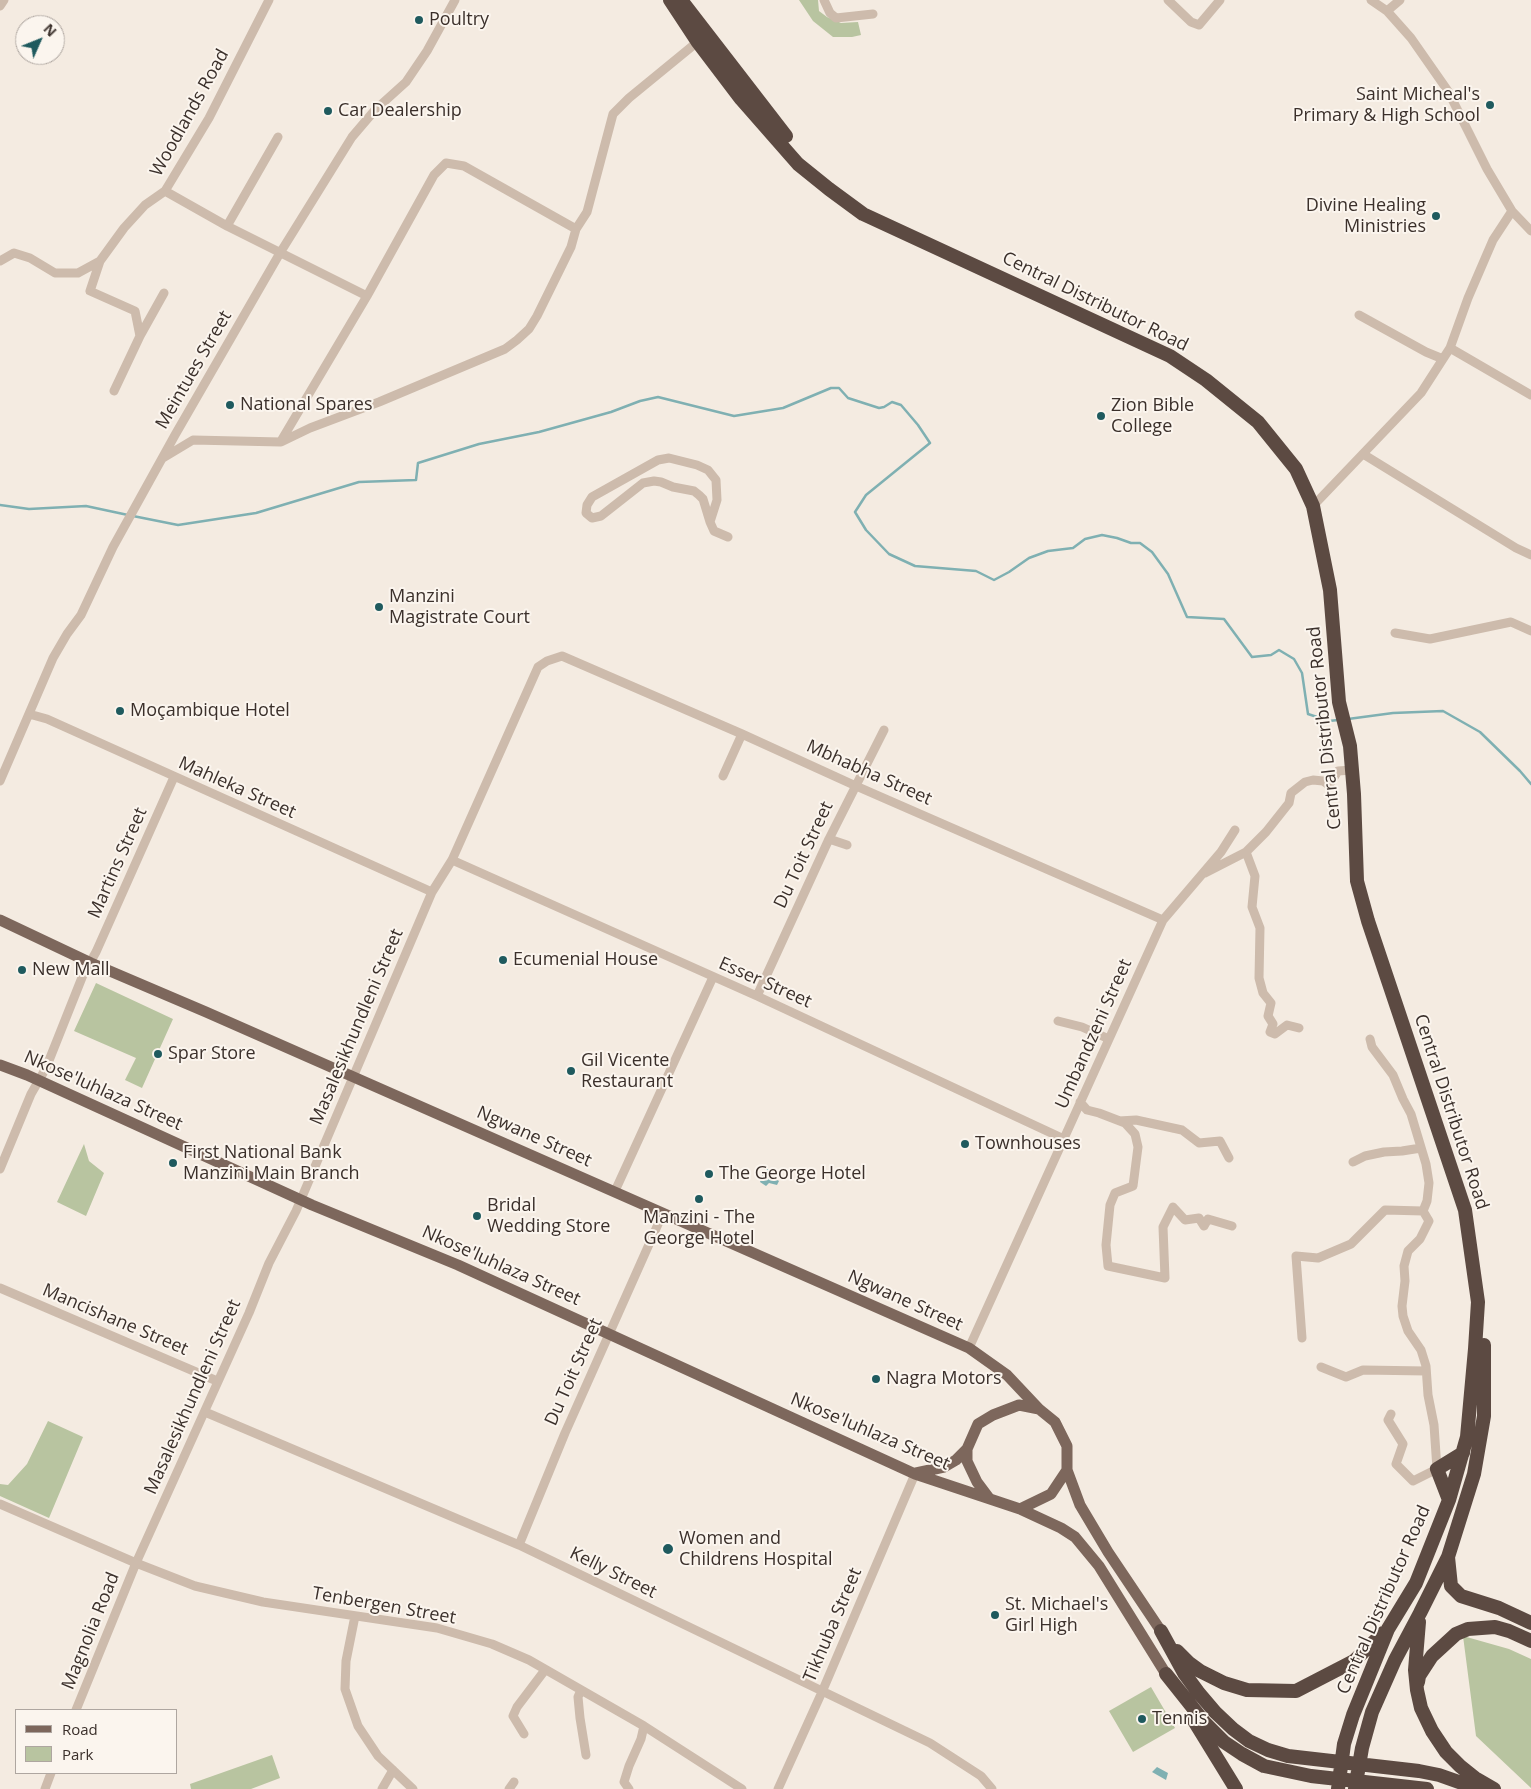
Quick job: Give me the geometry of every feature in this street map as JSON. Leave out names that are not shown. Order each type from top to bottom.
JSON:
[{"type":"highway","name":"Central Distributor Road","points":[[670,0],[702,38]]},
{"type":"highway","name":"Central Distributor Road","points":[[681,0],[702,38],[741,99],[798,164],[829,189],[863,214],[1170,356],[1206,380],[1258,422],[1296,469],[1316,503],[1330,590],[1344,702],[1362,794],[1364,878],[1378,927],[1439,1107],[1471,1211],[1484,1300],[1484,1416],[1474,1474],[1448,1556],[1395,1660],[1372,1712],[1362,1748],[1355,1789]]},
{"type":"highway","name":"Central Distributor Road","points":[[1338,1789],[1344,1744],[1362,1692],[1388,1629],[1416,1583],[1449,1500],[1467,1437],[1478,1302],[1466,1210],[1377,948],[1357,881],[1352,770],[1353,744]]},
{"type":"highway","points":[[1449,1500],[1437,1469],[1462,1453]]},
{"type":"highway","points":[[1448,1556],[1451,1586],[1460,1596],[1499,1608],[1531,1623]]},
{"type":"highway","points":[[1420,1614],[1415,1670],[1421,1708],[1432,1731],[1446,1752],[1475,1778],[1494,1789]]},
{"type":"highway","points":[[1417,1690],[1419,1676],[1425,1666],[1432,1656],[1456,1634],[1468,1630],[1495,1627],[1531,1640]]},
{"type":"highway","points":[[1161,1631],[1189,1663],[1224,1683],[1247,1690],[1296,1691],[1354,1662],[1388,1629]]},
{"type":"highway","points":[[1161,1631],[1184,1673],[1198,1692],[1215,1712],[1248,1741],[1288,1756],[1419,1771],[1439,1775],[1479,1789]]},
{"type":"highway","points":[[1166,1674],[1235,1789]]},
{"type":"highway","points":[[1166,1674],[1205,1723],[1224,1742],[1264,1766],[1311,1776],[1427,1789]]},
{"type":"main road","name":"Ngwane Street","points":[[0,920],[91,963],[615,1191],[969,1348],[1007,1375],[1040,1409]]},
{"type":"main road","name":"Nkose'luhlaza Street","points":[[0,1065],[27,1075],[321,1208],[458,1265],[915,1474],[989,1498]]},
{"type":"main road","points":[[1161,1631],[1108,1552],[1080,1505],[1068,1470],[1067,1446],[1055,1422],[1040,1409],[1019,1406],[993,1415],[978,1424],[967,1450],[966,1461],[971,1472],[989,1498],[1020,1509],[1061,1528],[1075,1537],[1099,1566],[1166,1674]]},
{"type":"main road","points":[[915,1474],[944,1466],[956,1460],[967,1450]]},
{"type":"main road","points":[[1020,1509],[1051,1494],[1068,1470]]},
{"type":"street","points":[[0,6],[4,0]]},
{"type":"street","name":"Woodlands Road","points":[[0,261],[14,253],[30,258],[56,273],[78,273],[100,261],[124,228],[145,205],[165,191],[209,118],[268,0]]},
{"type":"street","name":"Meintues Street","points":[[0,780],[53,658],[66,634],[81,615],[114,547],[280,253],[352,137],[375,110],[406,82],[427,51],[455,0]]},
{"type":"street","points":[[824,0],[830,13],[836,18],[873,14]]},
{"type":"street","points":[[1168,0],[1191,22],[1199,25],[1220,0]]},
{"type":"street","points":[[1371,0],[1387,11],[1411,38],[1448,91],[1487,169],[1512,211],[1531,231]]},
{"type":"street","points":[[1387,11],[1400,0]]},
{"type":"street","points":[[163,458],[193,440],[281,442],[310,428],[388,398],[511,344],[529,329],[572,247],[576,229],[587,212],[614,114],[629,98],[702,38]]},
{"type":"street","points":[[227,226],[278,137]]},
{"type":"street","points":[[281,442],[367,296],[434,175],[446,163],[464,166],[576,229]]},
{"type":"street","points":[[165,191],[227,226],[367,296]]},
{"type":"street","points":[[1316,503],[1421,393],[1450,348],[1468,298],[1493,240],[1512,211]]},
{"type":"street","points":[[100,261],[90,291],[135,311],[140,336]]},
{"type":"street","points":[[114,391],[140,336],[164,292]]},
{"type":"street","points":[[1359,315],[1426,352],[1443,359]]},
{"type":"street","points":[[1450,348],[1531,395]]},
{"type":"street","points":[[1363,454],[1516,548],[1531,555]]},
{"type":"street","points":[[710,522],[717,500],[716,480],[708,470],[697,465],[669,458],[658,460],[592,497],[586,505],[586,513],[592,518],[601,516],[643,483],[654,481],[694,491],[703,498],[710,522],[714,531],[728,537]]},
{"type":"street","points":[[1395,633],[1430,639],[1511,622],[1531,631]]},
{"type":"street","name":"Mbhabha Street","points":[[562,656],[1163,920]]},
{"type":"street","name":"Masalesikhundleni Street","points":[[136,1564],[249,1313],[269,1263],[296,1211],[432,892],[452,860],[538,667],[562,656]]},
{"type":"street","name":"Mahleka Street","points":[[29,714],[48,719],[432,892]]},
{"type":"street","name":"Du Toit Street","points":[[757,996],[829,839],[884,730]]},
{"type":"street","points":[[723,776],[742,734]]},
{"type":"street","points":[[1200,875],[1246,852],[1266,832],[1289,803],[1291,793],[1305,782],[1313,780],[1323,781],[1329,785],[1338,771],[1352,770]]},
{"type":"street","name":"Martins Street","points":[[38,1081],[46,1068],[83,975],[91,963],[174,777]]},
{"type":"street","name":"Umbandzeni Street","points":[[969,1348],[1163,920],[1221,852],[1236,830]]},
{"type":"street","points":[[829,839],[847,845]]},
{"type":"street","points":[[1246,852],[1255,876],[1252,907],[1260,928],[1259,978],[1263,993],[1271,1003],[1268,1016],[1274,1024],[1270,1032],[1277,1037],[1287,1026],[1299,1028]]},
{"type":"street","name":"Esser Street","points":[[452,860],[757,996],[1064,1139]]},
{"type":"street","points":[[615,1191],[713,977]]},
{"type":"street","points":[[1058,1021],[1082,1027],[1109,1039]]},
{"type":"street","points":[[1370,1039],[1372,1047],[1393,1074],[1403,1099],[1412,1114],[1426,1164],[1429,1183],[1427,1201],[1423,1211]]},
{"type":"street","points":[[0,1169],[38,1081]]},
{"type":"street","points":[[1080,1102],[1087,1110],[1125,1123],[1135,1134],[1138,1148],[1133,1186],[1115,1193],[1110,1205],[1106,1245],[1108,1266],[1165,1278],[1163,1227],[1173,1207],[1185,1220],[1198,1218],[1204,1226],[1208,1219],[1232,1226]]},
{"type":"street","points":[[1118,1121],[1136,1120],[1182,1130],[1199,1143],[1220,1141],[1229,1158]]},
{"type":"street","points":[[1353,1162],[1365,1156],[1384,1152],[1421,1148]]},
{"type":"street","points":[[1302,1338],[1296,1256],[1318,1258],[1351,1244],[1385,1210],[1423,1211]]},
{"type":"street","points":[[1391,1414],[1388,1420],[1403,1444],[1396,1464],[1413,1481],[1437,1469],[1434,1425],[1428,1396],[1426,1371],[1421,1350],[1408,1331],[1402,1316],[1405,1281],[1404,1266],[1408,1251],[1420,1239],[1429,1221],[1423,1211]]},
{"type":"street","name":"Du Toit Street","points":[[519,1545],[609,1333],[663,1213]]},
{"type":"street","name":"Mancishane Street","points":[[0,1288],[217,1382]]},
{"type":"street","points":[[1321,1367],[1346,1377],[1364,1370],[1426,1371]]},
{"type":"street","name":"Kelly Street","points":[[205,1412],[519,1545],[930,1743],[981,1776],[992,1789]]},
{"type":"street","name":"Tikhuba Street","points":[[778,1789],[822,1692],[915,1474]]},
{"type":"street","name":"Tenbergen Street","points":[[0,1504],[136,1564],[195,1586],[263,1602],[436,1628],[492,1644],[529,1660],[644,1726],[742,1789]]},
{"type":"street","name":"Magnolia Road","points":[[76,1709],[136,1564]]},
{"type":"street","points":[[355,1616],[346,1660],[345,1689],[358,1726],[378,1756],[413,1789]]},
{"type":"street","points":[[524,1734],[513,1716],[517,1707],[542,1677],[545,1670]]},
{"type":"street","points":[[581,1690],[578,1697],[579,1712],[582,1743],[586,1755]]},
{"type":"street","points":[[629,1789],[624,1782],[641,1739],[644,1726]]},
{"type":"street","points":[[382,1789],[393,1770]]},
{"type":"street","points":[[45,1789],[51,1774]]},
{"type":"green space","points":[[799,0],[818,0],[819,11],[827,17],[841,23],[858,22],[861,35],[833,37],[813,21]]},
{"type":"green space","points":[[96,983],[173,1019],[142,1088],[125,1080],[136,1058],[74,1031]]},
{"type":"green space","points":[[84,1144],[89,1161],[104,1173],[86,1216],[57,1202]]},
{"type":"green space","points":[[48,1421],[83,1437],[49,1518],[0,1496],[0,1484],[8,1485],[27,1464]]},
{"type":"green space","points":[[1463,1636],[1509,1649],[1531,1659],[1531,1788],[1476,1736]]},
{"type":"green space","name":"Tennis","points":[[1151,1687],[1175,1728],[1133,1752],[1109,1711]]},
{"type":"green space","points":[[272,1755],[280,1778],[251,1789],[191,1789],[190,1784]]},
{"type":"water","points":[[765,1168],[772,1171],[770,1177],[775,1181],[776,1179],[779,1181],[777,1185],[769,1183],[766,1186],[760,1182]]},
{"type":"water","points":[[1157,1767],[1168,1773],[1166,1780],[1152,1772]]},
{"type":"waterway","points":[[133,516],[178,525],[256,513],[359,482],[416,480],[418,463],[479,444],[539,432],[658,397],[734,416],[783,408],[831,388],[839,388],[848,398],[879,408],[892,402],[901,405],[930,443],[866,495],[855,512],[866,530],[889,554],[915,566],[976,571],[994,580],[1029,558],[1048,551],[1073,548],[1085,539],[1102,535],[1131,543],[1140,543],[1152,552],[1168,574],[1187,617],[1224,619],[1252,657],[1271,655],[1279,650],[1294,659],[1302,673],[1308,714],[1329,721],[1338,720]]},
{"type":"waterway","points":[[0,505],[29,509],[86,506],[128,515]]},
{"type":"waterway","points":[[1348,719],[1393,713],[1443,711],[1480,732],[1531,784]]},
{"type":"place","name":"Poultry","points":[[419,20]]},
{"type":"place","name":"Saint Micheal's Primary & High School","points":[[1490,105]]},
{"type":"place","name":"Car Dealership","points":[[328,111]]},
{"type":"place","name":"Divine Healing Ministries","points":[[1436,216]]},
{"type":"place","name":"National Spares","points":[[230,405]]},
{"type":"place","name":"Zion Bible College","points":[[1101,416]]},
{"type":"place","name":"Manzini Magistrate Court","points":[[379,607]]},
{"type":"place","name":"Moçambique Hotel","points":[[120,711]]},
{"type":"place","name":"Ecumenial House","points":[[503,960]]},
{"type":"place","name":"New Mall","points":[[22,970]]},
{"type":"place","name":"Spar Store","points":[[158,1054]]},
{"type":"place","name":"Gil Vicente Restaurant","points":[[571,1071]]},
{"type":"place","name":"Townhouses","points":[[965,1144]]},
{"type":"place","name":"First National Bank Manzini Main Branch","points":[[173,1163]]},
{"type":"place","name":"The George Hotel","points":[[709,1174]]},
{"type":"place","name":"Manzini - The George Hotel","points":[[699,1199]]},
{"type":"place","name":"Bridal Wedding Store","points":[[477,1216]]},
{"type":"place","name":"Nagra Motors","points":[[876,1379]]},
{"type":"place","name":"Women and Childrens Hospital","points":[[668,1549]]},
{"type":"place","name":"St. Michael's Girl High","points":[[995,1615]]},
{"type":"place","name":"Tennis","points":[[1142,1719]]}]
